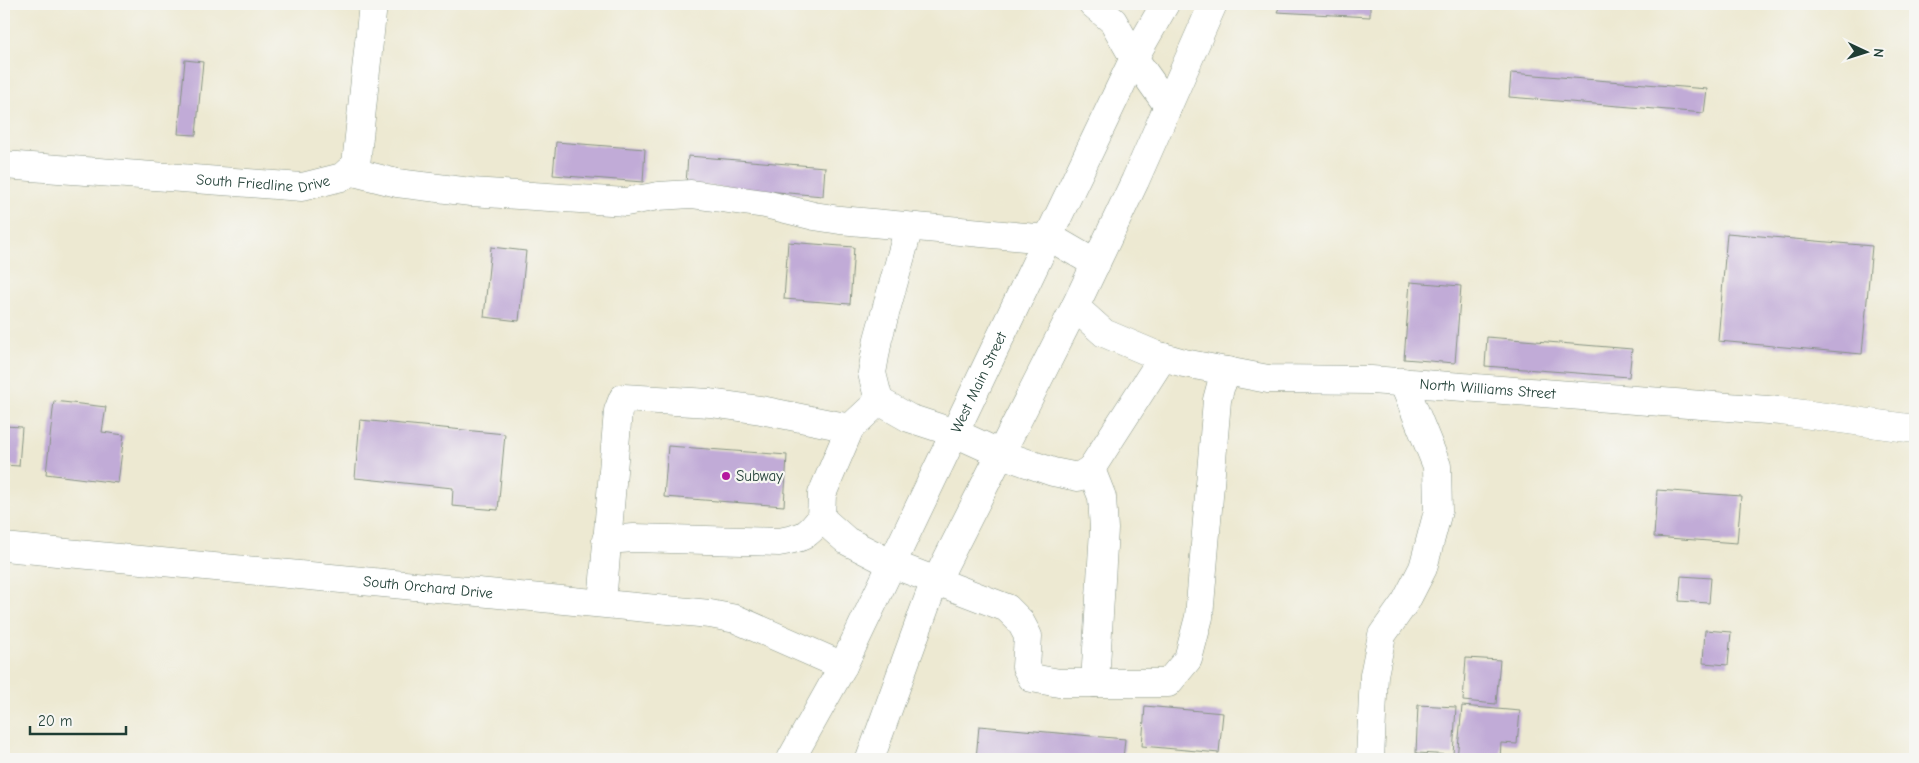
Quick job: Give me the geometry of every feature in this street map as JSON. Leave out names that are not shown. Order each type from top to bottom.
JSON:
[{"type":"main road","name":"South Friedline Drive","points":[[4,165],[302,187],[342,178],[356,165],[374,4]]},
{"type":"main road","points":[[1093,4],[1113,21],[1134,58],[1168,106]]},
{"type":"main road","name":"West Main Street","points":[[791,759],[843,666],[1134,58],[1164,4]]},
{"type":"main road","points":[[870,759],[931,592],[1096,264],[1213,4]]},
{"type":"main road","points":[[349,171],[397,183],[471,192],[626,202],[658,196],[691,194],[765,204],[831,219],[1047,239],[1060,243],[1096,264]]},
{"type":"main road","points":[[909,226],[878,339],[872,373],[879,401],[909,418],[955,432],[1001,454],[1054,472],[1078,477],[1091,469],[1163,358]]},
{"type":"main road","name":"North Williams Street","points":[[1075,307],[1104,333],[1163,358],[1268,379],[1371,380],[1781,411],[1915,429]]},
{"type":"main road","points":[[821,518],[846,541],[892,564],[1007,608],[1020,621],[1028,636],[1026,667],[1032,678],[1059,683],[1168,683],[1188,659],[1199,617],[1217,400],[1221,384],[1229,372]]},
{"type":"main road","points":[[1370,759],[1374,675],[1382,635],[1406,601],[1423,568],[1438,511],[1437,466],[1403,382]]},
{"type":"main road","points":[[602,604],[618,411],[623,398],[710,404],[760,410],[850,428]]},
{"type":"main road","points":[[606,540],[634,538],[779,542],[795,539],[809,533],[821,518],[822,494],[850,428],[879,401]]},
{"type":"main road","points":[[1091,469],[1102,497],[1104,529],[1095,683]]},
{"type":"main road","name":"South Orchard Drive","points":[[4,547],[710,614],[736,619],[843,666]]},
{"type":"building","points":[[1281,4],[1370,4],[1370,17],[1277,12]]},
{"type":"building","points":[[185,60],[203,62],[196,135],[178,134]]},
{"type":"building","points":[[1511,73],[1707,89],[1704,113],[1509,97]]},
{"type":"building","points":[[556,142],[645,149],[643,182],[553,175]]},
{"type":"building","points":[[688,156],[825,167],[823,196],[686,184]]},
{"type":"building","points":[[1727,233],[1872,246],[1862,354],[1718,341]]},
{"type":"building","points":[[788,242],[854,247],[850,304],[784,299]]},
{"type":"building","points":[[491,247],[526,251],[519,321],[484,317]]},
{"type":"building","points":[[1410,282],[1461,286],[1455,363],[1404,359]]},
{"type":"building","points":[[1487,337],[1632,349],[1629,377],[1485,366]]},
{"type":"building","points":[[54,401],[106,407],[102,432],[124,435],[118,483],[46,474]]},
{"type":"building","points":[[360,420],[505,434],[498,510],[452,506],[453,488],[355,478]]},
{"type":"building","points":[[4,426],[22,427],[19,466],[4,465]]},
{"type":"building","name":"Subway","points":[[668,446],[787,455],[784,506],[664,497]]},
{"type":"building","points":[[1657,490],[1741,496],[1737,543],[1654,537]]},
{"type":"building","points":[[1681,576],[1711,578],[1709,603],[1679,601]]},
{"type":"building","points":[[1705,630],[1731,632],[1728,665],[1703,663]]},
{"type":"building","points":[[1466,658],[1500,660],[1496,704],[1463,701]]},
{"type":"building","points":[[1418,705],[1456,707],[1453,755],[1416,753]]},
{"type":"building","points":[[1145,706],[1223,713],[1219,753],[1142,746]]},
{"type":"building","points":[[1462,706],[1520,711],[1517,744],[1501,743],[1500,759],[1457,759]]},
{"type":"building","points":[[979,726],[1125,739],[1123,759],[976,759]]},
{"type":"place","name":"Subway","points":[[726,476]]}]
